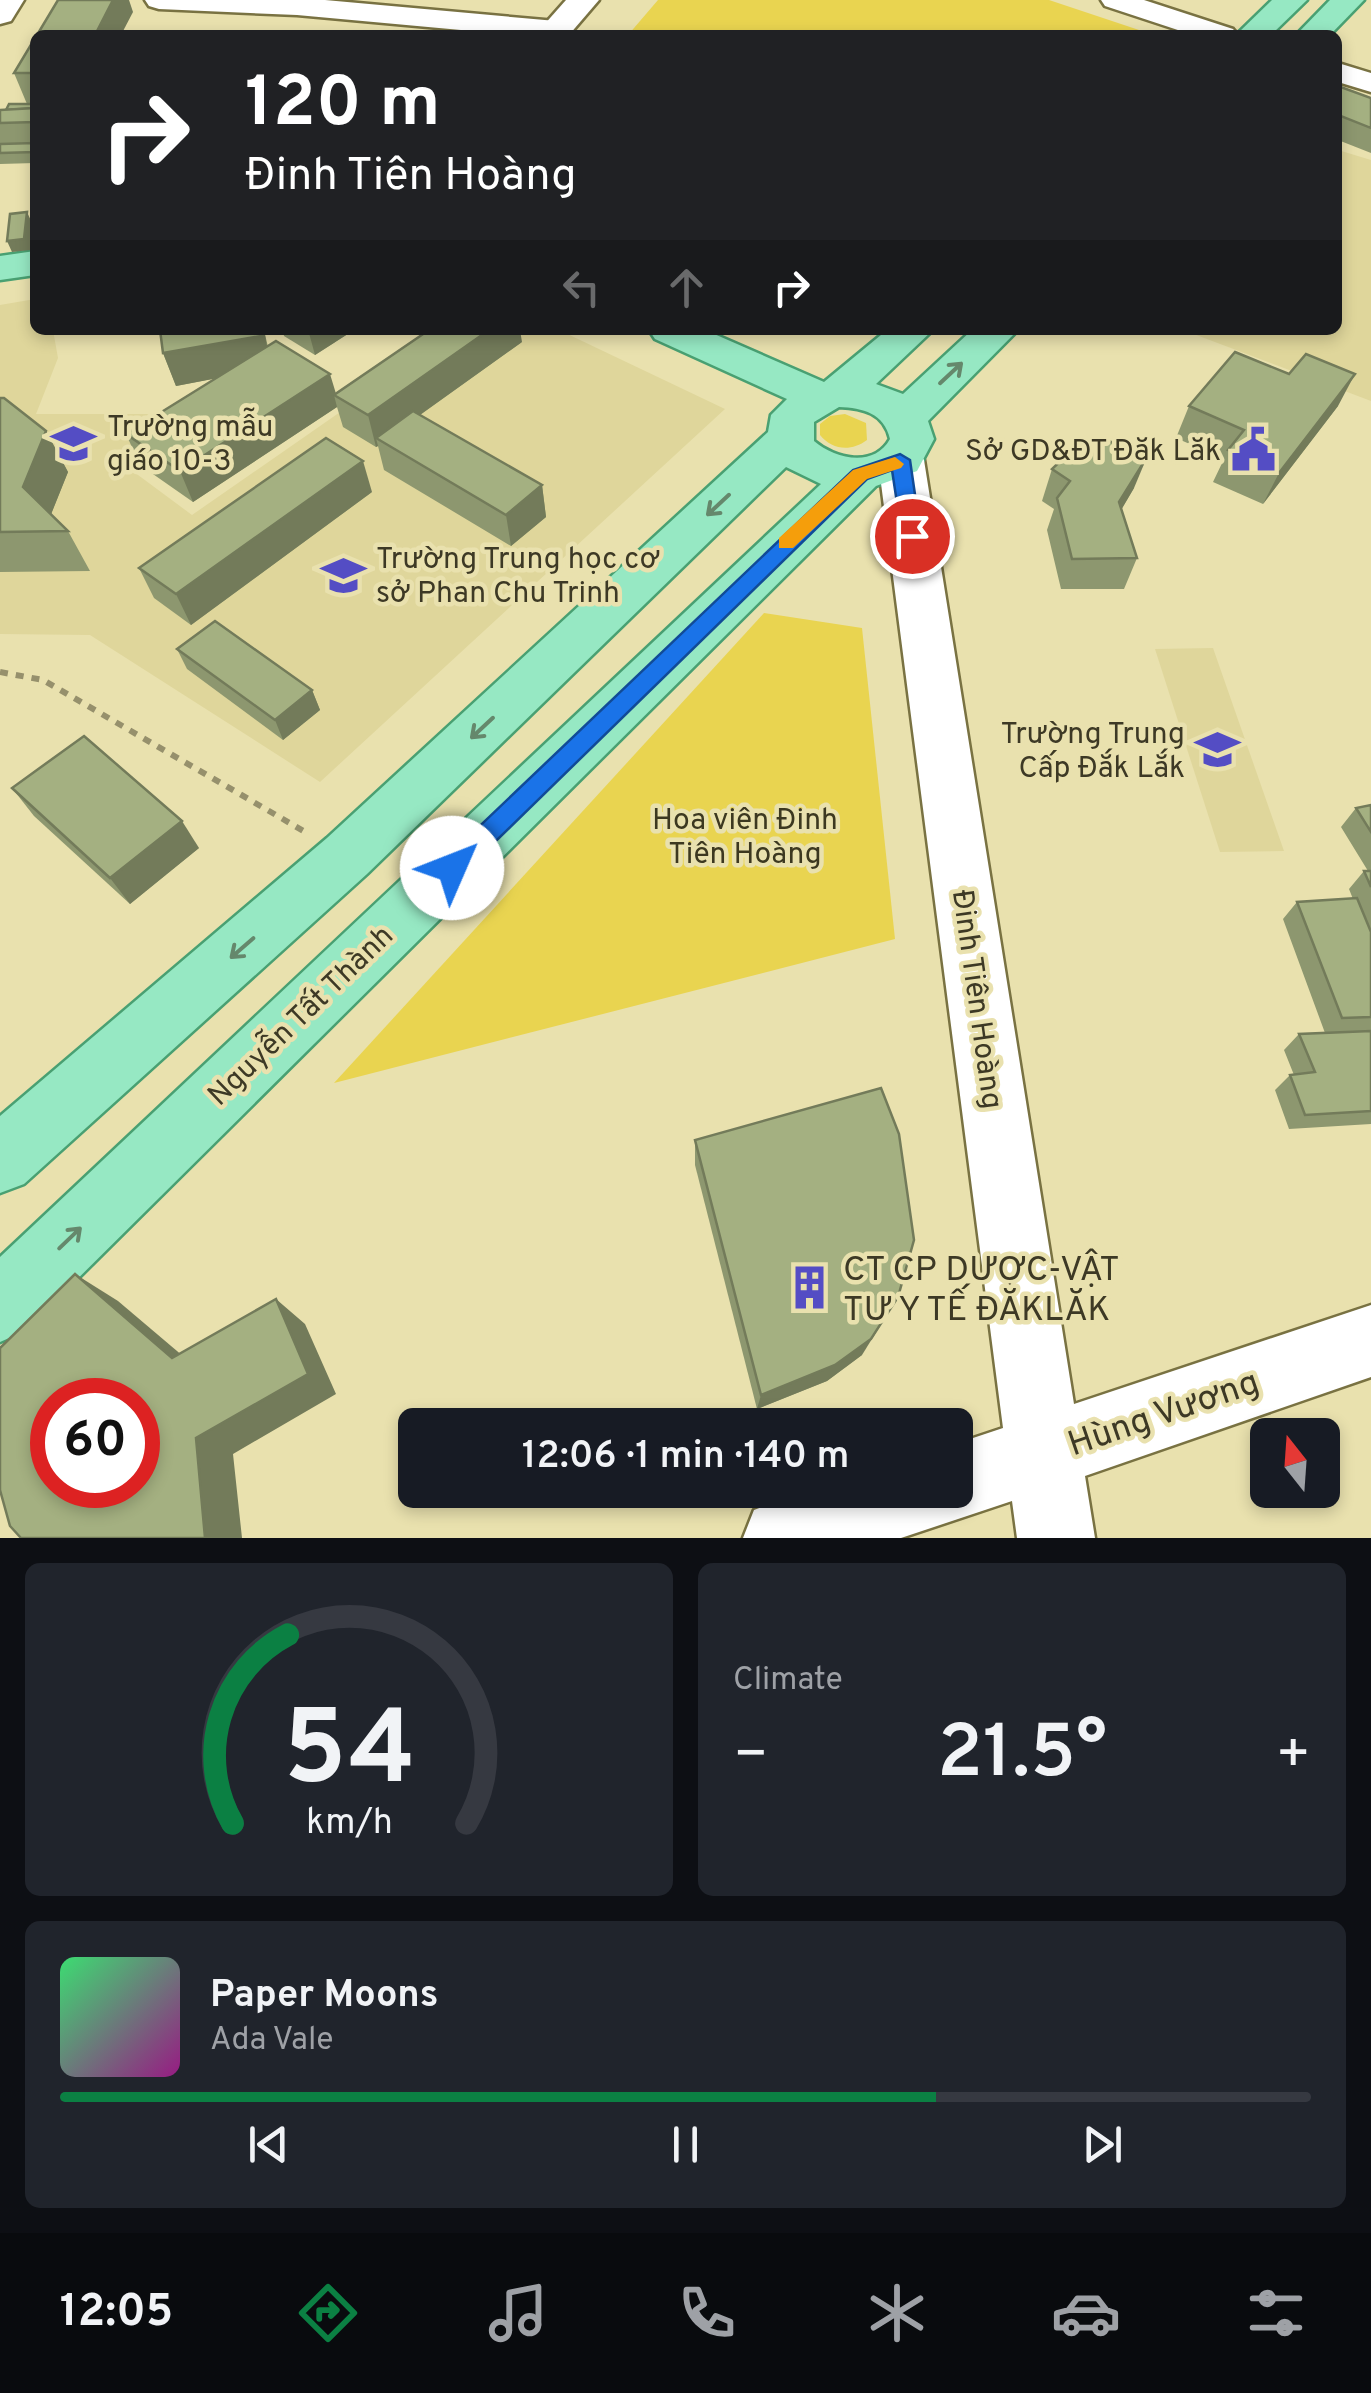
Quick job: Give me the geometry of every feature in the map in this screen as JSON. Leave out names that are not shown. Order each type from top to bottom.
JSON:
[{"type":"main road","points":[[1258,30],[1291,0]]},
{"type":"main road","points":[[1317,30],[1348,0]]},
{"type":"main road","points":[[0,268],[30,264]]},
{"type":"main road","points":[[679,335],[816,409],[875,398],[888,451],[826,470],[811,464],[816,409]]},
{"type":"main road","points":[[0,1160],[347,856],[816,409],[906,335]]},
{"type":"main road","name":"Nguyễn Tất Thành","points":[[0,1306],[888,451],[993,335]]},
{"type":"street","points":[[0,14],[8,0]]},
{"type":"street","points":[[159,0],[299,3],[536,30]]},
{"type":"street","points":[[556,30],[583,0]]},
{"type":"street","points":[[1115,0],[1208,30]]},
{"type":"street","points":[[281,30],[299,3]]},
{"type":"street","points":[[1342,73],[1371,83]]},
{"type":"street","name":"Đinh Tiên Hoàng","points":[[888,451],[1056,1538]]},
{"type":"street","name":"Hùng Vương","points":[[973,1476],[1371,1340]]},
{"type":"street","points":[[782,1538],[874,1508]]},
{"type":"path","points":[[0,672],[42,680],[347,856]]},
{"type":"shaded area","points":[[1342,151],[1371,160],[1371,401],[1196,335],[1342,335]]},
{"type":"shaded area","name":"Trường Trung học cơ sở Phan Chu Trinh","points":[[30,300],[30,335],[54,335],[58,358],[36,414],[161,414],[134,472],[192,515],[451,335],[570,335],[725,409],[320,782],[90,635],[0,634],[0,305]]},
{"type":"shaded area","name":"Trường Trung Cấp Đắk Lắk","points":[[1213,648],[1284,851],[1220,852],[1155,649]]},
{"type":"green space","points":[[658,0],[1049,0],[1139,30],[632,30]]},
{"type":"green space","points":[[845,414],[866,423],[867,440],[842,448],[820,435],[820,424],[830,416]]},
{"type":"green space","name":"Hoa viên Đinh Tiên Hoàng","points":[[764,613],[862,628],[895,939],[334,1083]]},
{"type":"building","points":[[58,0],[113,0],[98,30],[40,30]]},
{"type":"building","points":[[30,46],[30,73],[14,73]]},
{"type":"building","points":[[1342,87],[1371,98],[1371,128],[1342,117]]},
{"type":"building","points":[[9,104],[30,104],[30,108],[6,110]]},
{"type":"building","points":[[30,108],[30,122],[0,123],[0,110]]},
{"type":"building","points":[[30,143],[30,152],[0,153],[0,144]]},
{"type":"building","points":[[27,212],[24,239],[7,241],[10,214]]},
{"type":"building","points":[[161,335],[261,335],[261,336],[163,353]]},
{"type":"building","points":[[422,335],[482,335],[368,415],[334,395]]},
{"type":"building","points":[[276,341],[330,374],[180,471],[126,434]]},
{"type":"building","points":[[1235,352],[1289,374],[1306,354],[1355,374],[1279,473],[1228,450],[1244,430],[1189,406]]},
{"type":"building","points":[[0,398],[46,431],[23,487],[68,531],[0,532]]},
{"type":"building","points":[[413,411],[542,485],[506,515],[376,438]]},
{"type":"building","points":[[326,438],[363,461],[176,594],[139,568]]},
{"type":"building","points":[[1104,439],[1147,457],[1119,502],[1137,558],[1072,559],[1057,498],[1070,481],[1052,469],[1073,449],[1091,455]]},
{"type":"building","points":[[215,621],[312,690],[275,720],[177,649]]},
{"type":"building","points":[[84,736],[182,821],[110,878],[12,788]]},
{"type":"building","points":[[1371,805],[1371,832],[1356,808]]},
{"type":"building","points":[[1357,898],[1371,932],[1371,1017],[1342,1018],[1297,902]]},
{"type":"building","points":[[1371,1031],[1371,1111],[1305,1115],[1290,1075],[1315,1072],[1299,1034]]},
{"type":"building","name":"CT CP DƯỢC-VẬT TƯ Y TẾ ĐĂKLĂK","points":[[881,1088],[899,1134],[914,1240],[898,1297],[871,1339],[835,1365],[761,1395],[695,1140]]},
{"type":"building","points":[[75,1274],[172,1358],[276,1299],[308,1374],[196,1438],[205,1538],[21,1538],[10,1526],[0,1490],[0,1348]]},
{"type":"slow traffic","points":[[786,543],[860,474],[895,464]]},
{"type":"place","name":"Trường mẫu giáo 10-3","points":[[74,443]]},
{"type":"place","name":"Sở GD&ĐT Đăk Lăk","points":[[1254,450]]},
{"type":"place","name":"Trường Trung học cơ sở Phan Chu Trinh","points":[[343,575]]},
{"type":"place","name":"Trường Trung Cấp Đắk Lắk","points":[[1218,750]]},
{"type":"place","name":"CT CP DƯỢC-VẬT TƯ Y TẾ ĐĂKLĂK","points":[[810,1288]]},
{"type":"route","points":[[452,868],[860,474],[875,472],[900,460],[912,536]]}]
